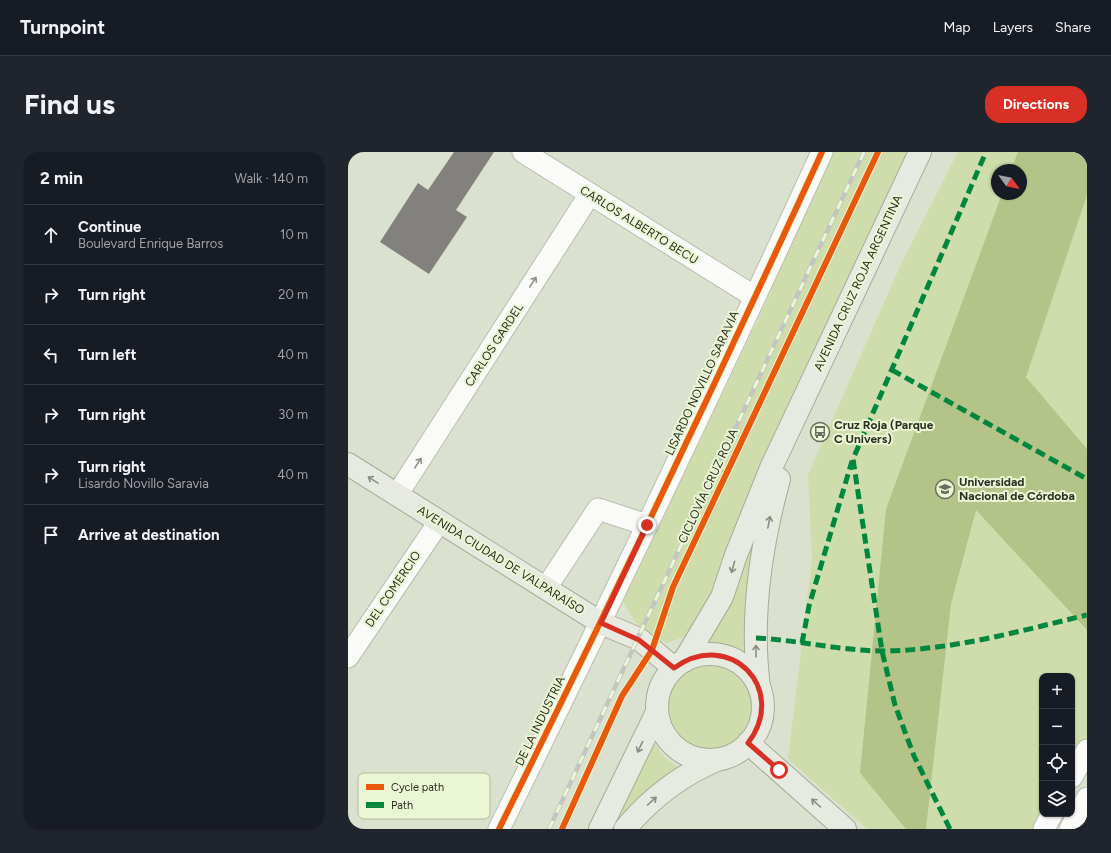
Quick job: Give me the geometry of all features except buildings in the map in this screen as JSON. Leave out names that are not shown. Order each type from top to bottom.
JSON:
[{"type":"main road","name":"AVENIDA CRUZ ROJA ARGENTINA","points":[[679,665],[722,597],[736,555],[771,468],[920,152]]},
{"type":"main road","name":"AVENIDA CRUZ ROJA ARGENTINA","points":[[759,690],[756,668],[756,614],[763,556],[774,498],[796,414]]},
{"type":"main road","name":"AVENIDA CIUDAD DE VALPARAÍSO","points":[[348,464],[601,623],[639,640],[679,665]]},
{"type":"main road","points":[[625,829],[657,796],[687,775],[717,760],[728,757],[748,743],[760,724],[762,701],[759,690],[748,670],[729,658],[706,654],[679,665],[660,688],[657,700],[657,712],[659,724],[672,745],[693,758],[717,760]]},
{"type":"main road","points":[[600,829],[657,712]]},
{"type":"main road","points":[[748,743],[845,829]]},
{"type":"street","name":"LISARDO NOVILLO SARAVIA","points":[[601,623],[822,152]]},
{"type":"street","name":"CARLOS ALBERTO BECU","points":[[535,155],[590,194],[755,297]]},
{"type":"street","name":"CARLOS GARDEL","points":[[397,495],[590,194]]},
{"type":"street","points":[[546,588],[598,509],[647,525]]},
{"type":"street","name":"DEL COMERCIO","points":[[348,657],[439,522]]},
{"type":"street","name":"DE LA INDUSTRIA","points":[[499,829],[601,623]]},
{"type":"street","points":[[1075,772],[1087,750]]},
{"type":"street","points":[[1070,829],[1087,798]]},
{"type":"street","points":[[1044,829],[1050,817]]},
{"type":"green space","points":[[830,152],[913,152],[731,559],[692,634],[667,643],[636,623],[623,602],[772,290],[766,287]]},
{"type":"green space","name":"Universidad Nacional de Córdoba","points":[[958,152],[1087,152],[1087,737],[1075,759],[1075,673],[1039,673],[1039,817],[1041,817],[1036,829],[867,829],[788,759],[812,559],[808,475],[902,262]]},
{"type":"green space","points":[[1018,152],[1087,152],[1087,195],[1026,377],[1087,449],[1087,630],[976,510],[951,604],[926,829],[906,829],[860,773],[886,509],[1000,200],[1027,200],[1027,164],[1013,164]]},
{"type":"green space","points":[[772,480],[748,655],[737,649],[720,645],[702,648],[725,616],[733,600]]},
{"type":"green space","points":[[710,665],[727,669],[741,678],[750,692],[754,709],[750,726],[741,740],[727,749],[710,753],[693,749],[679,740],[670,726],[666,709],[670,692],[679,678],[693,669]]},
{"type":"green space","points":[[650,735],[664,756],[683,770],[622,817],[614,829],[604,829]]},
{"type":"railway","points":[[549,829],[864,152]]},
{"type":"marked path","points":[[950,829],[914,756],[895,705],[882,651],[853,459],[986,152]]},
{"type":"marked path","points":[[892,370],[1087,479]]},
{"type":"marked path","points":[[802,643],[809,606],[852,461]]},
{"type":"marked path","points":[[756,638],[868,651],[910,650],[986,639],[1087,615]]},
{"type":"cycle path","points":[[499,829],[663,492],[822,152]]},
{"type":"cycle path","name":"CICLOVÍA CRUZ ROJA","points":[[562,829],[622,696],[652,650],[673,587],[878,152]]},
{"type":"place","name":"Cruz Roja (Parque C Univers)","points":[[820,432]]},
{"type":"place","name":"Universidad Nacional de Córdoba","points":[[945,489]]},
{"type":"route","points":[[647,525],[601,623],[639,640],[674,668],[695,656],[706,654],[729,658],[748,670],[755,679],[759,690],[762,701],[762,713],[760,724],[748,743],[779,770]]}]
